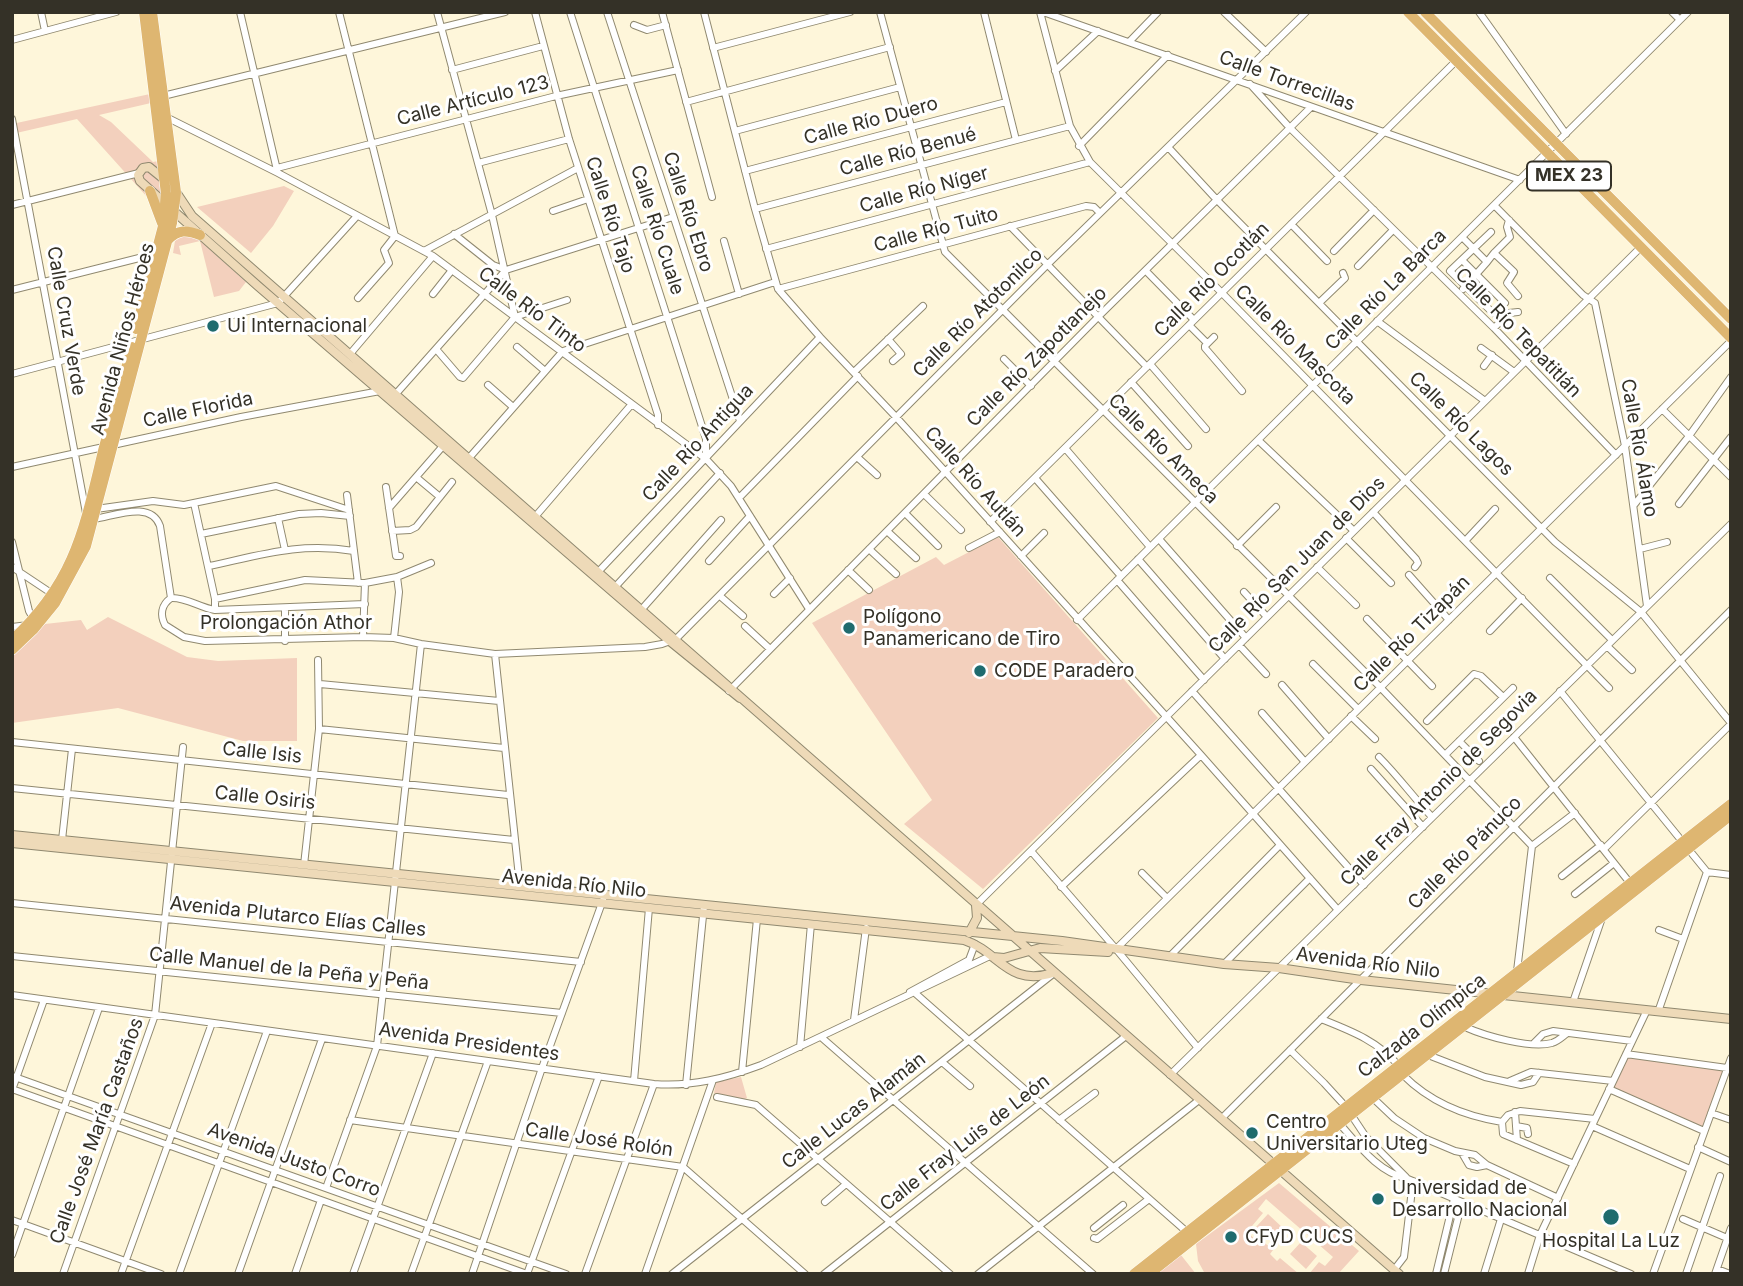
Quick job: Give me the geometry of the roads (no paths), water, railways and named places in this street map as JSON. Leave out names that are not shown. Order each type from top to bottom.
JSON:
[{"type":"main road","name":"Avenida Niños Héroes","points":[[137,341],[166,204],[166,181],[144,12]]},
{"type":"main road","name":"Avenida Niños Héroes","points":[[12,650],[55,596],[92,515],[174,212],[176,192],[152,12]]},
{"type":"main road","name":"MEX 23","points":[[1408,12],[1731,340]]},
{"type":"main road","name":"MEX 23","points":[[1426,12],[1731,319]]},
{"type":"main road","points":[[673,640],[599,571],[533,518],[443,446],[392,394],[350,354],[281,300],[200,235],[150,191],[140,181],[139,173],[143,168],[149,167],[166,181],[192,216],[281,300],[380,391],[392,394],[469,458],[533,518],[1397,1272]]},
{"type":"main road","points":[[150,191],[163,226]]},
{"type":"main road","points":[[166,243],[180,231],[188,230],[200,235]]},
{"type":"main road","name":"Avenida Niños Héroes","points":[[12,640],[34,624]]},
{"type":"main road","name":"Calzada Olímpica","points":[[1348,1112],[1374,1099],[1401,1070],[1429,1055],[1602,917],[1731,804]]},
{"type":"main road","name":"Calzada Olímpica","points":[[1149,1274],[1630,883],[1731,815]]},
{"type":"main road","name":"Avenida Río Nilo","points":[[12,835],[172,855],[785,918],[1013,937],[1361,980],[1731,1019]]},
{"type":"main road","name":"Avenida Río Nilo","points":[[12,843],[304,865],[396,878],[520,886],[649,908],[704,909],[757,919],[785,918],[811,924],[866,926],[964,940],[975,944],[990,956],[1004,957],[1044,948],[1121,951]]},
{"type":"main road","points":[[969,933],[976,918],[976,905]]},
{"type":"main road","points":[[990,956],[1006,969],[1023,976],[1037,977],[1054,973]]},
{"type":"main road","name":"Calzada Olímpica","points":[[1134,1274],[1277,1168]]},
{"type":"street","points":[[41,12],[45,31]]},
{"type":"street","points":[[12,40],[116,12]]},
{"type":"street","points":[[240,12],[277,170]]},
{"type":"street","points":[[339,12],[395,236],[384,250],[388,263],[358,298]]},
{"type":"street","points":[[437,12],[492,215],[515,317]]},
{"type":"street","points":[[163,96],[505,12]]},
{"type":"street","name":"Calle Río Tajo","points":[[535,12],[556,96],[658,415],[658,425]]},
{"type":"street","name":"Calle Río Cuale","points":[[570,12],[706,439],[706,459]]},
{"type":"street","name":"Calle Río Ebro","points":[[607,12],[740,421]]},
{"type":"street","points":[[662,12],[712,197]]},
{"type":"street","name":"Calle Río Autlán","points":[[704,12],[777,286],[820,337],[1000,532],[1338,910]]},
{"type":"street","points":[[713,48],[850,12]]},
{"type":"street","name":"Calle Río Ameca","points":[[880,12],[945,252],[1287,597],[1380,687],[1532,846]]},
{"type":"street","points":[[984,12],[1016,140]]},
{"type":"street","name":"Calle Torrecillas","points":[[1042,12],[1520,180]]},
{"type":"street","name":"Calle Río Mascota","points":[[1042,12],[1070,126],[1090,162],[1406,479],[1609,688]]},
{"type":"street","points":[[1142,12],[1150,20]]},
{"type":"street","points":[[1129,42],[1158,12]]},
{"type":"street","points":[[1224,12],[1266,52]]},
{"type":"street","name":"Calle Río Atotonilco","points":[[673,640],[720,596],[1048,264],[1306,12]]},
{"type":"street","points":[[1479,12],[1566,134]]},
{"type":"street","points":[[1672,12],[1680,20]]},
{"type":"street","name":"Calle Río La Barca","points":[[1077,620],[1688,12]]},
{"type":"street","points":[[634,25],[648,30],[666,25]]},
{"type":"street","points":[[1055,71],[1098,31]]},
{"type":"street","points":[[452,70],[543,46]]},
{"type":"street","points":[[686,102],[890,47]]},
{"type":"street","points":[[1079,146],[1168,55]]},
{"type":"street","name":"Calle Río Ocotlán","points":[[990,522],[1456,61]]},
{"type":"street","name":"Calle Artículo 123","points":[[277,170],[556,96],[678,70]]},
{"type":"street","name":"Calle Río Tepatitlán","points":[[1250,84],[1290,128],[1494,328],[1616,455]]},
{"type":"street","points":[[734,131],[900,87]]},
{"type":"street","name":"Calle Río Duero","points":[[745,170],[1006,102]]},
{"type":"street","name":"Calle Río Zapotlanejo","points":[[730,689],[1098,317],[1311,107]]},
{"type":"street","name":"Calle Río Tinto","points":[[166,117],[277,170],[433,256],[706,459],[739,498],[809,610]]},
{"type":"street","name":"Calle Cruz Verde","points":[[12,119],[74,453],[92,515]]},
{"type":"street","name":"Calle Río Benué","points":[[755,209],[1070,126]]},
{"type":"street","points":[[478,163],[569,139]]},
{"type":"street","name":"Calle Río Lagos","points":[[1168,147],[1555,542],[1644,609],[1680,661],[1731,723]]},
{"type":"street","name":"Calle Río Níger","points":[[766,249],[1090,162]]},
{"type":"street","points":[[424,251],[578,168]]},
{"type":"street","points":[[12,205],[139,173]]},
{"type":"street","points":[[553,211],[588,199]]},
{"type":"street","points":[[1494,205],[1583,295],[1590,297]]},
{"type":"street","name":"Calle Río Tuito","points":[[563,351],[739,294],[942,245],[1086,206],[1094,207],[1100,213]]},
{"type":"street","points":[[1334,251],[1374,210]]},
{"type":"street","points":[[12,374],[281,300],[357,216]]},
{"type":"street","points":[[392,394],[506,270],[673,217]]},
{"type":"street","points":[[1459,294],[1510,237],[1507,227],[1509,220]]},
{"type":"street","points":[[1292,224],[1327,261]]},
{"type":"street","points":[[1010,226],[1206,429]]},
{"type":"street","points":[[1358,266],[1394,230]]},
{"type":"street","points":[[1462,260],[1505,303],[1493,313],[1450,271],[1491,232]]},
{"type":"street","points":[[454,234],[493,265],[506,270]]},
{"type":"street","points":[[1462,237],[1487,262]]},
{"type":"street","points":[[724,241],[739,294]]},
{"type":"street","name":"Calle Río San Juan de Dios","points":[[976,905],[1640,248]]},
{"type":"street","points":[[1494,253],[1514,272],[1507,283],[1518,296]]},
{"type":"street","points":[[12,290],[155,254]]},
{"type":"street","points":[[350,354],[433,256]]},
{"type":"street","points":[[433,294],[452,270]]},
{"type":"street","points":[[1146,271],[1192,322],[1207,344]]},
{"type":"street","points":[[1319,303],[1345,278],[1343,273]]},
{"type":"street","name":"Calle Río Álamo","points":[[1590,297],[1595,303],[1625,446],[1640,549],[1644,609]]},
{"type":"street","points":[[436,349],[463,378],[515,317],[567,300]]},
{"type":"street","points":[[739,498],[888,339],[923,306]]},
{"type":"street","points":[[1494,328],[1509,313],[1518,312]]},
{"type":"street","points":[[1377,321],[1485,401]]},
{"type":"street","name":"Calle Río Antigua","points":[[599,571],[820,337]]},
{"type":"street","points":[[1214,337],[1205,349],[1242,391]]},
{"type":"street","points":[[888,339],[901,354],[893,361]]},
{"type":"street","name":"Calle Río Tizapán","points":[[1121,951],[1167,898],[1731,340]]},
{"type":"street","points":[[517,347],[545,371]]},
{"type":"street","points":[[1481,348],[1514,372]]},
{"type":"street","points":[[469,458],[563,351]]},
{"type":"street","points":[[1484,366],[1492,355]]},
{"type":"street","points":[[1004,359],[1031,386]]},
{"type":"street","points":[[1634,505],[1689,436],[1731,377]]},
{"type":"street","points":[[1132,382],[1188,446]]},
{"type":"street","points":[[488,385],[513,407]]},
{"type":"street","name":"Calle Florida","points":[[12,467],[380,391]]},
{"type":"street","points":[[533,518],[631,405]]},
{"type":"street","points":[[1662,409],[1731,477]]},
{"type":"street","points":[[1679,504],[1731,438]]},
{"type":"street","points":[[1258,440],[1353,531]]},
{"type":"street","points":[[389,508],[443,446]]},
{"type":"street","points":[[1065,448],[1150,547]]},
{"type":"street","points":[[857,457],[877,475]]},
{"type":"street","points":[[616,586],[720,473]]},
{"type":"street","points":[[416,477],[440,497]]},
{"type":"street","points":[[1035,478],[1204,680]]},
{"type":"street","points":[[392,531],[413,528],[453,482]]},
{"type":"street","points":[[92,515],[138,503],[153,501],[179,505],[276,486],[349,513]]},
{"type":"street","points":[[386,487],[396,556],[400,556]]},
{"type":"street","points":[[924,494],[961,530]]},
{"type":"street","points":[[347,495],[354,551],[365,604],[363,636]]},
{"type":"street","points":[[92,515],[140,511],[138,503]]},
{"type":"street","points":[[194,503],[209,566],[215,610]]},
{"type":"street","points":[[1237,546],[1276,507]]},
{"type":"street","points":[[1466,540],[1495,509]]},
{"type":"street","name":"Prolongación Athor","points":[[140,511],[153,514],[160,526],[172,598],[163,608],[163,620],[169,629],[184,637],[214,642],[363,636],[394,638],[495,654],[645,647],[673,640]]},
{"type":"street","points":[[201,534],[314,512],[349,513]]},
{"type":"street","points":[[1373,512],[1416,559],[1418,563],[1415,566]]},
{"type":"street","points":[[905,513],[937,546]]},
{"type":"street","points":[[709,561],[750,516]]},
{"type":"street","points":[[278,518],[285,550]]},
{"type":"street","points":[[642,609],[721,520]]},
{"type":"street","name":"Calle Fray Antonio de Segovia","points":[[1170,1075],[1731,524]]},
{"type":"street","points":[[887,531],[916,558]]},
{"type":"street","points":[[969,548],[1000,532]]},
{"type":"street","points":[[1021,556],[1044,533]]},
{"type":"street","points":[[1346,538],[1391,583]]},
{"type":"street","points":[[1159,539],[1246,638]]},
{"type":"street","points":[[12,542],[34,624],[12,626]]},
{"type":"street","points":[[1640,549],[1667,542]]},
{"type":"street","points":[[209,566],[285,550],[326,546],[354,551]]},
{"type":"street","points":[[869,549],[896,574]]},
{"type":"street","points":[[1138,559],[1225,659]]},
{"type":"street","points":[[215,599],[305,580],[328,579],[362,583],[397,577],[431,563]]},
{"type":"street","points":[[12,567],[55,596]]},
{"type":"street","points":[[1317,567],[1356,605]]},
{"type":"street","points":[[848,570],[869,590]]},
{"type":"street","points":[[1409,575],[1449,620]]},
{"type":"street","points":[[394,638],[399,592],[397,577]]},
{"type":"street","points":[[1550,578],[1632,670]]},
{"type":"street","points":[[774,594],[790,579]]},
{"type":"street","points":[[1244,592],[1267,617]]},
{"type":"street","points":[[720,596],[743,616]]},
{"type":"street","points":[[172,598],[180,598],[215,610],[365,604]]},
{"type":"street","points":[[1490,631],[1522,598]]},
{"type":"street","points":[[285,609],[285,640]]},
{"type":"street","name":"Calle Río Pánuco","points":[[1221,1119],[1730,612]]},
{"type":"street","points":[[1367,619],[1432,686]]},
{"type":"street","points":[[745,625],[770,649]]},
{"type":"street","points":[[326,1188],[377,1046],[421,644]]},
{"type":"street","points":[[1239,645],[1266,674]]},
{"type":"street","points":[[495,654],[520,886]]},
{"type":"street","points":[[304,865],[320,729],[318,660]]},
{"type":"street","points":[[1313,664],[1358,709]]},
{"type":"street","points":[[1427,721],[1474,674],[1481,676],[1503,697]]},
{"type":"street","points":[[320,684],[499,701]]},
{"type":"street","points":[[1282,685],[1329,739]]},
{"type":"street","points":[[1446,754],[1513,688]]},
{"type":"street","points":[[1192,691],[1364,885]]},
{"type":"street","points":[[1560,691],[1707,872],[1731,875]]},
{"type":"street","points":[[1262,713],[1305,762]]},
{"type":"street","points":[[1351,716],[1375,739]]},
{"type":"street","points":[[1562,876],[1602,847],[1651,803],[1731,723]]},
{"type":"street","points":[[320,729],[504,748]]},
{"type":"street","points":[[1514,737],[1630,883]]},
{"type":"street","points":[[1460,741],[1479,761]]},
{"type":"street","name":"Calle Isis","points":[[12,742],[509,795]]},
{"type":"street","name":"Calle José María Castaños","points":[[64,1274],[155,1015],[183,747]]},
{"type":"street","points":[[62,840],[72,749]]},
{"type":"street","points":[[1061,887],[1201,755]]},
{"type":"street","points":[[1380,757],[1405,783],[1406,791],[1432,817]]},
{"type":"street","points":[[1371,769],[1423,827]]},
{"type":"street","name":"Calle Osiris","points":[[12,788],[514,840]]},
{"type":"street","points":[[1517,974],[1532,846],[1575,813]]},
{"type":"street","points":[[1169,957],[1280,845]]},
{"type":"street","points":[[1031,851],[1121,951],[1198,1048]]},
{"type":"street","points":[[1575,894],[1614,863]]},
{"type":"street","points":[[1658,1012],[1707,872]]},
{"type":"street","points":[[1142,873],[1167,898]]},
{"type":"street","points":[[1224,964],[1310,878]]},
{"type":"street","points":[[472,1274],[603,899]]},
{"type":"street","name":"Avenida Plutarco Elías Calles","points":[[12,903],[581,962]]},
{"type":"street","points":[[634,1081],[649,908]]},
{"type":"street","points":[[686,1085],[704,909]]},
{"type":"street","points":[[1573,1002],[1602,917]]},
{"type":"street","points":[[742,1072],[757,919]]},
{"type":"street","points":[[800,1047],[811,924]]},
{"type":"street","points":[[855,1020],[866,926]]},
{"type":"street","points":[[1658,930],[1683,939]]},
{"type":"street","name":"Avenida Presidentes","points":[[911,993],[969,960],[975,944]]},
{"type":"street","name":"Calle Manuel de la Peña y Peña","points":[[12,956],[562,1013]]},
{"type":"street","name":"Avenida Presidentes","points":[[12,995],[654,1084],[686,1085],[742,1072],[990,956]]},
{"type":"street","name":"Calle Lucas Alamán","points":[[672,1274],[1054,973]]},
{"type":"street","points":[[911,993],[1186,1233]]},
{"type":"street","points":[[12,1090],[44,1000]]},
{"type":"street","points":[[12,1255],[99,1008]]},
{"type":"street","points":[[1528,1274],[1540,1235],[1647,1010]]},
{"type":"street","points":[[1321,1019],[1373,1041],[1390,1055],[1401,1070],[1428,1096],[1447,1107],[1468,1115],[1502,1122]]},
{"type":"street","points":[[121,1274],[212,1023]]},
{"type":"street","points":[[1465,1027],[1489,1037],[1534,1043],[1551,1043],[1566,1034]]},
{"type":"street","points":[[179,1274],[267,1031]]},
{"type":"street","points":[[1534,1043],[1546,1032],[1632,1041]]},
{"type":"street","name":"Calle Fray Luis de León","points":[[824,1274],[1126,1036]]},
{"type":"street","points":[[821,1037],[1093,1274]]},
{"type":"street","points":[[238,1274],[321,1039]]},
{"type":"street","points":[[1290,1050],[1348,1112],[1381,1154],[1410,1180]]},
{"type":"street","points":[[353,1274],[433,1054]]},
{"type":"street","points":[[1626,1054],[1727,1068]]},
{"type":"street","points":[[1429,1055],[1465,1071],[1510,1081],[1525,1074],[1539,1073],[1613,1081]]},
{"type":"street","points":[[1653,1274],[1731,1058]]},
{"type":"street","points":[[411,1274],[488,1061]]},
{"type":"street","points":[[942,1062],[971,1086]]},
{"type":"street","points":[[527,1274],[598,1076]]},
{"type":"street","name":"Avenida Justo Corro","points":[[15,1077],[566,1274]]},
{"type":"street","points":[[645,1274],[713,1080]]},
{"type":"street","points":[[585,1274],[654,1084]]},
{"type":"street","points":[[1721,1084],[1731,1087]]},
{"type":"street","points":[[1609,1089],[1704,1131]]},
{"type":"street","name":"Avenida Justo Corro","points":[[12,1090],[527,1274]]},
{"type":"street","points":[[1059,1120],[1095,1093]]},
{"type":"street","points":[[717,1097],[756,1105],[950,1274]]},
{"type":"street","points":[[1374,1099],[1381,1108],[1411,1130],[1441,1146],[1475,1155],[1487,1166],[1558,1198]]},
{"type":"street","points":[[978,1274],[1199,1100]]},
{"type":"street","points":[[1515,1112],[1517,1140]]},
{"type":"street","points":[[1574,1164],[1503,1134],[1502,1122],[1506,1116],[1515,1112],[1593,1122],[1690,1169]]},
{"type":"street","points":[[1711,1113],[1731,1120]]},
{"type":"street","name":"Calle José Rolón","points":[[350,1120],[683,1167],[805,1274]]},
{"type":"street","points":[[1337,1121],[1394,1176],[1410,1180],[1631,1274]]},
{"type":"street","points":[[1516,1126],[1527,1128],[1528,1134]]},
{"type":"street","points":[[1698,1147],[1731,1162]]},
{"type":"street","points":[[1686,1274],[1720,1175]]},
{"type":"street","points":[[1397,1272],[1404,1257],[1410,1180]]},
{"type":"street","points":[[825,1202],[846,1184]]},
{"type":"street","points":[[1094,1238],[1097,1240],[1149,1199]]},
{"type":"street","points":[[1436,1274],[1454,1199]]},
{"type":"street","points":[[295,1274],[321,1200]]},
{"type":"street","points":[[1444,1274],[1462,1202]]},
{"type":"street","points":[[1094,1228],[1123,1205]]},
{"type":"street","points":[[1485,1274],[1501,1219]]},
{"type":"street","points":[[1683,1219],[1727,1238]]},
{"type":"street","points":[[12,1220],[161,1274]]},
{"type":"street","points":[[1105,1220],[1111,1228]]},
{"type":"street","points":[[1730,1274],[1716,1271],[1731,1228]]},
{"type":"place","name":"Ui Internacional","points":[[213,326]]},
{"type":"place","name":"Polígono Panamericano de Tiro","points":[[849,628]]},
{"type":"place","name":"CODE Paradero","points":[[980,671]]},
{"type":"place","name":"Centro Universitario Uteg","points":[[1252,1133]]},
{"type":"place","name":"Universidad de Desarrollo Nacional","points":[[1378,1199]]},
{"type":"place","name":"Hospital La Luz","points":[[1611,1217]]},
{"type":"place","name":"CFyD CUCS","points":[[1231,1237]]}]
